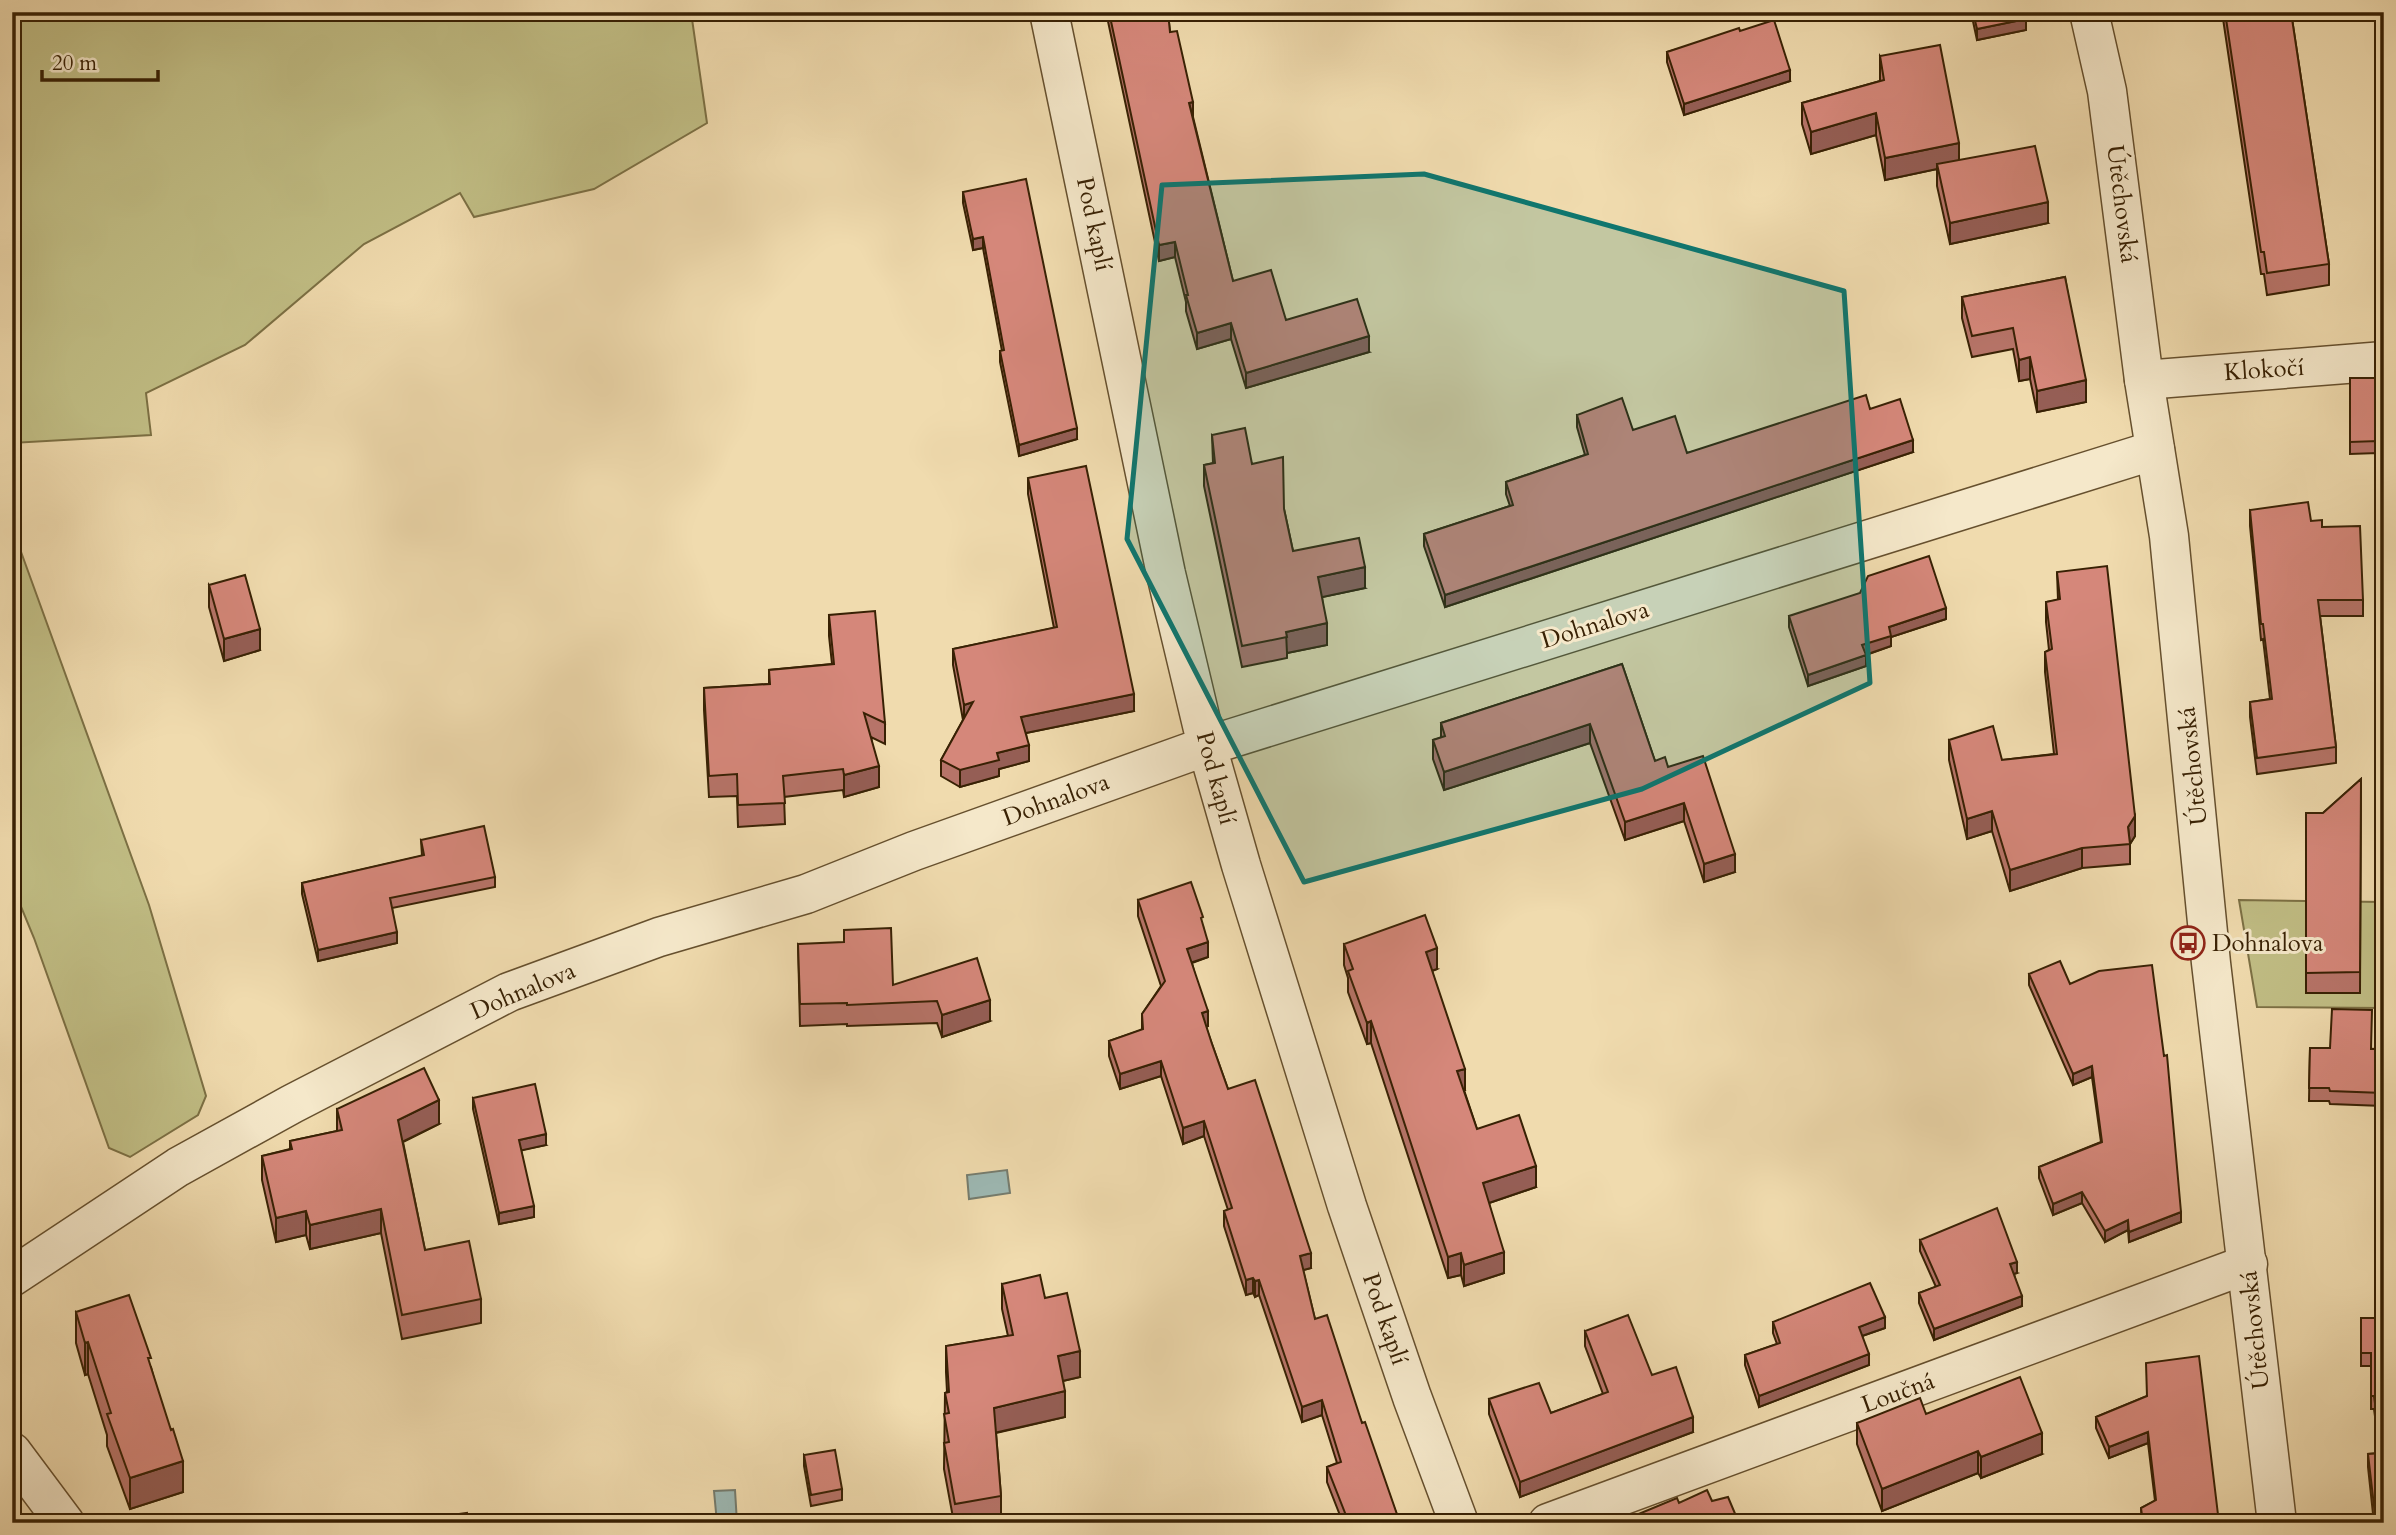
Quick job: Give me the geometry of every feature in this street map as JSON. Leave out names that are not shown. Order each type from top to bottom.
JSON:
[{"type":"street","name":"Pod kaplí","points":[[1049,12],[1163,561],[1207,746],[1241,865],[1347,1206],[1412,1397],[1459,1523]]},
{"type":"street","name":"Útěchovská","points":[[2090,12],[2107,91],[2144,380],[2169,536],[2211,963],[2277,1523]]},
{"type":"street","name":"Klokočí","points":[[2144,380],[2384,361]]},
{"type":"street","name":"Dohnalova","points":[[12,1277],[178,1167],[292,1104],[509,992],[659,937],[806,894],[914,851],[1207,746],[2155,450]]},
{"type":"street","name":"Loučná","points":[[1548,1523],[2248,1264]]},
{"type":"street","points":[[12,1452],[65,1523]]},
{"type":"highlighted area","points":[[1424,174],[1844,291],[1870,683],[1642,789],[1304,882],[1127,539],[1162,185]]},
{"type":"shaded area","points":[[12,12],[691,12],[707,123],[594,189],[474,217],[460,193],[364,244],[245,345],[146,393],[151,435],[12,443]]},
{"type":"shaded area","points":[[12,527],[149,905],[206,1096],[198,1115],[130,1157],[109,1148],[34,938],[12,885]]},
{"type":"shaded area","points":[[2239,900],[2384,902],[2384,1008],[2257,1007]]},
{"type":"water","points":[[1007,1170],[1010,1193],[969,1199],[967,1175]]},
{"type":"water","points":[[735,1490],[737,1523],[717,1523],[714,1491]]},
{"type":"building","points":[[1109,12],[1168,12],[1170,32],[1177,31],[1193,102],[1189,103],[1233,281],[1271,270],[1286,320],[1357,299],[1369,336],[1246,373],[1231,323],[1197,333],[1175,242],[1159,245]]},
{"type":"building","points":[[1973,12],[2025,12],[2026,19],[1977,29]]},
{"type":"building","points":[[2225,12],[2291,12],[2329,264],[2267,273],[2264,252],[2261,252]]},
{"type":"building","points":[[1774,20],[1790,70],[1684,104],[1667,52],[1739,28],[1740,31]]},
{"type":"building","points":[[1940,45],[1959,143],[1885,158],[1876,113],[1811,132],[1802,103],[1884,80],[1880,56]]},
{"type":"building","points":[[2035,146],[2048,202],[1950,223],[1937,164]]},
{"type":"building","points":[[1026,179],[1077,428],[1019,445],[1000,351],[1004,350],[983,237],[973,239],[963,192]]},
{"type":"building","points":[[2065,277],[2086,380],[2037,391],[2030,357],[2019,360],[2013,328],[1972,336],[1962,297]]},
{"type":"building","points":[[2350,378],[2384,378],[2384,537],[2378,441],[2350,442]]},
{"type":"building","points":[[1866,395],[1870,409],[1900,399],[1913,440],[1445,595],[1424,534],[1513,505],[1506,482],[1588,454],[1577,415],[1622,398],[1633,430],[1675,416],[1687,453]]},
{"type":"building","points":[[1245,428],[1252,464],[1283,457],[1284,509],[1293,551],[1359,538],[1365,567],[1318,577],[1327,623],[1286,632],[1287,637],[1242,646],[1204,465],[1215,463],[1212,435]]},
{"type":"building","points":[[1086,466],[1134,694],[1021,717],[1029,745],[997,753],[999,760],[960,770],[941,760],[973,702],[964,705],[953,649],[1057,627],[1028,478]]},
{"type":"building","points":[[2308,502],[2311,521],[2322,520],[2322,527],[2360,526],[2363,600],[2318,600],[2336,747],[2257,758],[2250,702],[2272,699],[2261,624],[2250,510]]},
{"type":"building","points":[[1929,556],[1946,608],[1889,627],[1891,636],[1862,645],[1866,655],[1808,675],[1789,616],[1860,593],[1868,576]]},
{"type":"building","points":[[2107,566],[2135,816],[2128,827],[2130,844],[2082,848],[2010,870],[1992,811],[1967,819],[1949,740],[1993,726],[2002,760],[2057,754],[2045,652],[2052,649],[2046,602],[2060,599],[2057,572]]},
{"type":"building","points":[[245,575],[260,629],[224,639],[209,585]]},
{"type":"building","points":[[875,611],[885,723],[864,713],[879,766],[844,775],[843,769],[783,776],[785,803],[738,805],[737,774],[709,776],[704,688],[770,684],[769,670],[834,664],[829,615]]},
{"type":"building","points":[[1622,664],[1655,761],[1665,757],[1668,767],[1703,756],[1735,854],[1704,864],[1684,803],[1625,822],[1590,724],[1444,772],[1433,740],[1445,736],[1441,723]]},
{"type":"building","points":[[2361,779],[2360,972],[2306,973],[2306,813],[2323,813]]},
{"type":"building","points":[[484,826],[495,877],[390,898],[397,932],[318,950],[302,883],[424,855],[421,840]]},
{"type":"building","points":[[1191,882],[1208,942],[1187,949],[1208,1011],[1202,1013],[1212,1044],[1228,1089],[1255,1080],[1311,1253],[1300,1256],[1315,1319],[1327,1315],[1362,1423],[1365,1422],[1400,1523],[1349,1523],[1327,1467],[1341,1462],[1322,1400],[1302,1407],[1259,1280],[1246,1280],[1224,1211],[1232,1208],[1204,1121],[1183,1128],[1161,1061],[1120,1074],[1109,1041],[1143,1029],[1142,1014],[1165,981],[1138,900]]},
{"type":"building","points":[[1425,915],[1437,948],[1426,952],[1465,1069],[1457,1071],[1477,1129],[1519,1115],[1536,1166],[1483,1183],[1504,1252],[1464,1265],[1461,1253],[1448,1257],[1371,1021],[1367,1023],[1348,971],[1353,969],[1344,944]]},
{"type":"building","points":[[891,928],[893,985],[977,958],[990,1000],[942,1015],[937,1001],[800,1004],[798,944],[844,942],[844,930]]},
{"type":"building","points":[[2060,961],[2070,984],[2099,971],[2152,965],[2164,1056],[2167,1055],[2181,1212],[2129,1232],[2128,1220],[2105,1231],[2082,1192],[2053,1204],[2039,1167],[2102,1142],[2092,1066],[2073,1074],[2029,974]]},
{"type":"building","points":[[2332,1009],[2372,1010],[2371,1049],[2384,1049],[2384,1523],[2376,1523],[2368,1454],[2382,1453],[2374,1396],[2371,1396],[2371,1353],[2361,1353],[2361,1318],[2382,1318],[2383,1093],[2309,1088],[2310,1048],[2330,1048]]},
{"type":"building","points":[[424,1068],[439,1100],[398,1120],[425,1250],[469,1241],[481,1299],[402,1315],[381,1209],[310,1225],[306,1211],[276,1218],[262,1156],[292,1149],[290,1141],[342,1130],[337,1109]]},
{"type":"building","points":[[535,1084],[546,1134],[519,1140],[534,1206],[499,1213],[473,1098]]},
{"type":"building","points":[[1997,1208],[2017,1262],[2010,1264],[2022,1296],[1934,1329],[1919,1293],[1940,1285],[1920,1240]]},
{"type":"building","points":[[1040,1275],[1045,1298],[1067,1293],[1080,1351],[1058,1356],[1065,1391],[994,1408],[1001,1496],[955,1504],[944,1443],[949,1442],[944,1414],[949,1413],[945,1393],[949,1392],[946,1346],[1013,1335],[1002,1284]]},
{"type":"building","points":[[1870,1283],[1885,1317],[1859,1327],[1869,1354],[1759,1396],[1745,1355],[1780,1343],[1773,1322]]},
{"type":"building","points":[[129,1295],[183,1461],[130,1478],[107,1414],[111,1413],[88,1342],[85,1343],[76,1312]]},
{"type":"building","points":[[1628,1315],[1652,1375],[1676,1367],[1693,1417],[1520,1482],[1489,1399],[1539,1383],[1551,1413],[1608,1392],[1585,1331]]},
{"type":"building","points":[[2199,1356],[2219,1523],[2143,1523],[2141,1508],[2156,1500],[2148,1432],[2109,1447],[2096,1417],[2147,1396],[2146,1363]]},
{"type":"building","points":[[2020,1377],[2042,1433],[1981,1457],[1978,1451],[1882,1489],[1857,1423],[1920,1398],[1926,1414]]},
{"type":"building","points":[[835,1450],[842,1489],[811,1495],[804,1455]]},
{"type":"building","points":[[1707,1490],[1712,1501],[1728,1497],[1739,1523],[1617,1523],[1677,1498],[1679,1503]]},
{"type":"building","points":[[467,1513],[468,1523],[394,1523]]},
{"type":"place","name":"Dohnalova","points":[[2188,943]]}]
